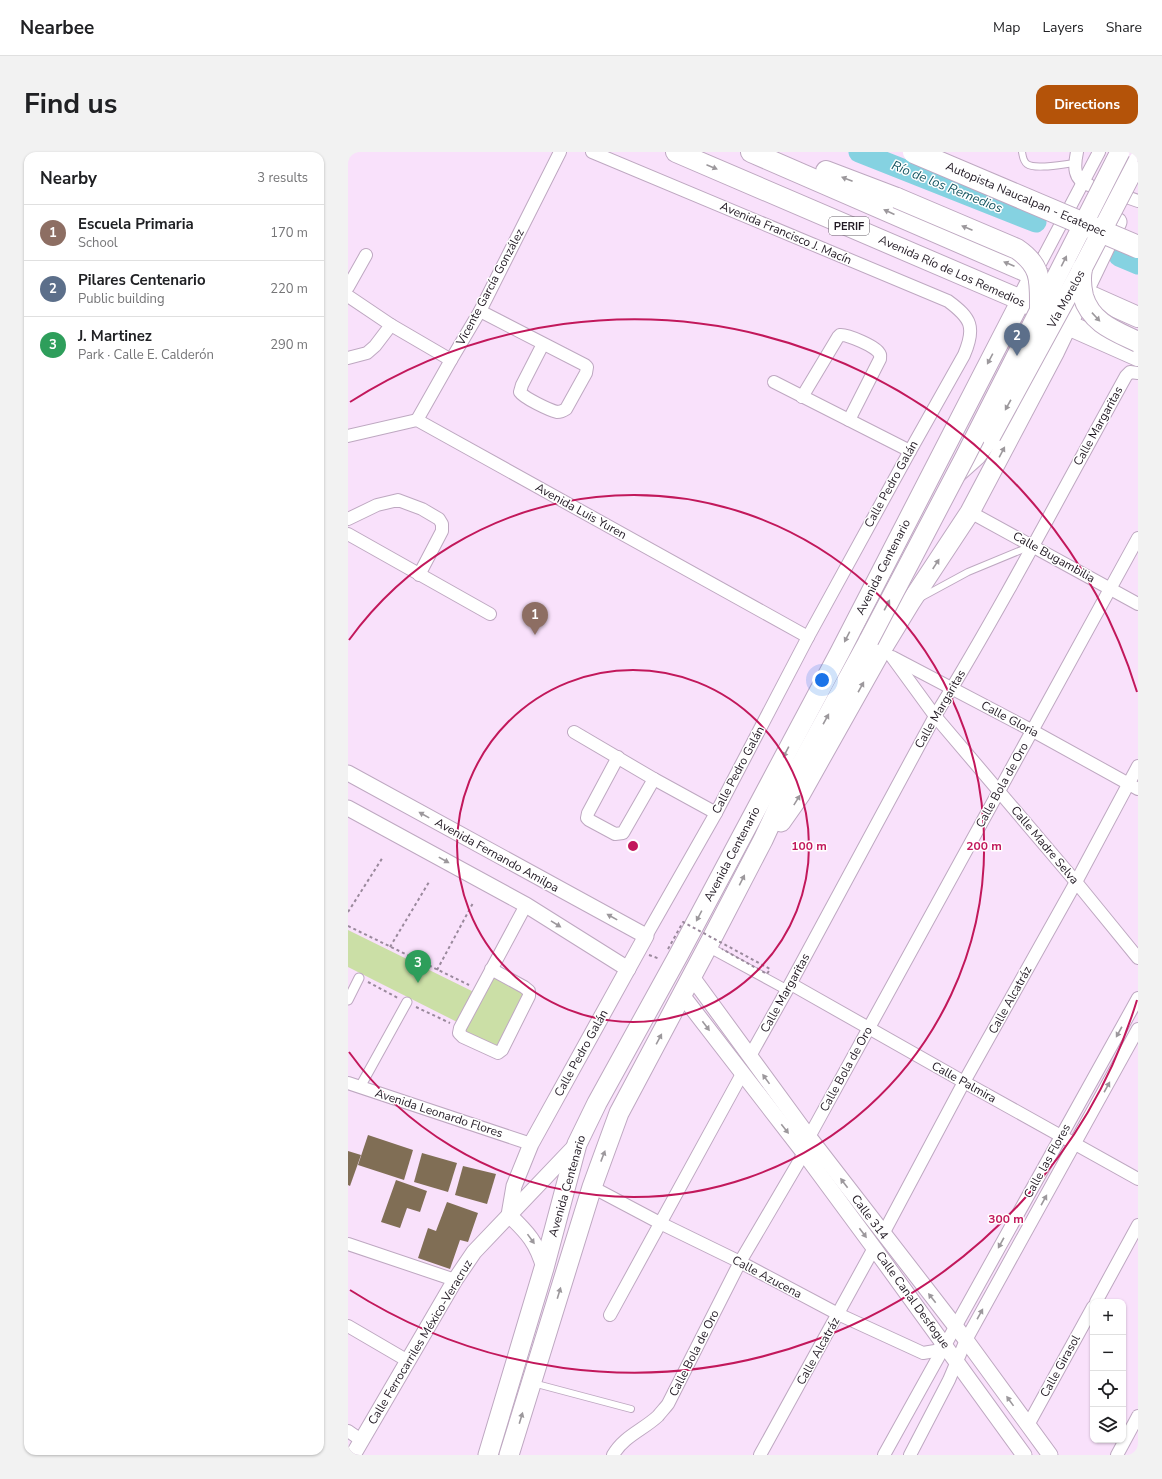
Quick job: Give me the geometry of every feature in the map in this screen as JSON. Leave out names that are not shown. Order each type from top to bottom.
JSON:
[{"type":"highway","name":"Avenida Río de Los Remedios","points":[[676,152],[1021,300],[1068,325],[1138,356]]},
{"type":"highway","name":"PERIF","points":[[751,152],[1034,275],[1084,293],[1138,317]]},
{"type":"highway","points":[[775,152],[897,198],[1017,249],[1027,255],[1034,264],[1038,274],[1040,285],[1040,309]]},
{"type":"highway","name":"Autopista Naucalpan - Ecatepec","points":[[914,152],[1138,247]]},
{"type":"highway","name":"Autopista Naucalpan - Ecatepec","points":[[950,152],[1138,231]]},
{"type":"highway","points":[[1082,269],[1080,275],[1082,292],[1093,316],[1106,327],[1138,342]]},
{"type":"main road","name":"Vía Morelos","points":[[1040,309],[1120,152]]},
{"type":"main road","name":"Vía Morelos","points":[[921,492],[945,481],[961,470],[976,456],[992,436],[1138,161]]},
{"type":"main road","points":[[1084,293],[1133,199],[1138,177]]},
{"type":"main road","name":"Avenida Centenario","points":[[488,1455],[544,1268],[577,1144],[670,957],[833,666],[921,492],[1034,275]]},
{"type":"main road","name":"Avenida Centenario","points":[[510,1455],[592,1186],[619,1113],[692,977],[715,948],[781,801],[970,512],[1056,352],[1084,293]]},
{"type":"main road","name":"Avenida Centenario","points":[[881,648],[965,457],[1040,309]]},
{"type":"main road","points":[[1007,328],[1019,322],[1038,324],[1049,333],[1056,352]]},
{"type":"street","name":"Vicente García González","points":[[417,420],[480,311],[560,152]]},
{"type":"street","name":"Avenida Francisco J. Macín","points":[[592,152],[948,301],[962,312],[970,325]]},
{"type":"street","points":[[1034,275],[1084,183],[1099,152]]},
{"type":"street","points":[[1076,158],[1076,172],[1084,183],[1133,199]]},
{"type":"street","points":[[348,287],[366,255]]},
{"type":"street","points":[[348,296],[391,325],[451,360]]},
{"type":"street","points":[[480,311],[582,363],[587,367],[586,373],[566,409],[561,412],[554,411],[524,396],[520,392],[544,344]]},
{"type":"street","points":[[348,358],[367,353],[375,346],[391,325]]},
{"type":"street","name":"Calle Pedro Galán","points":[[509,1216],[514,1186],[531,1144],[716,813],[808,637],[964,355],[970,341],[970,325]]},
{"type":"street","points":[[802,397],[840,335],[848,336],[877,350],[880,359],[849,420]]},
{"type":"street","name":"Calle Margaritas","points":[[750,1056],[789,987],[935,716],[1032,546],[1126,376],[1130,372],[1138,373]]},
{"type":"street","points":[[774,382],[910,451]]},
{"type":"street","points":[[348,436],[417,420]]},
{"type":"street","name":"Avenida Luis Yuren","points":[[417,420],[808,637]]},
{"type":"street","points":[[348,519],[377,505],[398,500],[422,509],[439,519],[442,524],[442,530],[419,575]]},
{"type":"street","name":"Calle Bugambilia","points":[[970,512],[1138,604]]},
{"type":"street","points":[[348,534],[490,614]]},
{"type":"street","name":"Calle Bola de Oro","points":[[809,1137],[1138,538]]},
{"type":"street","name":"Calle Gloria","points":[[881,648],[1133,786]]},
{"type":"street","name":"Calle Madre Selva","points":[[881,648],[935,716],[999,790],[1138,958]]},
{"type":"street","points":[[574,732],[716,813]]},
{"type":"street","points":[[618,757],[588,813],[587,818],[589,820],[615,834],[623,833],[654,779]]},
{"type":"street","name":"Calle Alcatráz","points":[[883,1234],[964,1082],[1076,882],[1133,786],[1138,766]]},
{"type":"street","name":"Avenida Fernando Amilpa","points":[[348,774],[646,936]]},
{"type":"street","points":[[348,808],[526,905],[628,969]]},
{"type":"street","points":[[492,969],[529,991],[529,996],[502,1050],[498,1053],[463,1037],[459,1033],[480,990],[526,905]]},
{"type":"street","points":[[715,948],[789,987]]},
{"type":"street","name":"Calle 314","points":[[692,977],[809,1137],[955,1328],[966,1340],[1050,1455]]},
{"type":"street","points":[[348,1000],[360,978]]},
{"type":"street","name":"Calle Palmira","points":[[789,987],[869,1028],[1138,1179]]},
{"type":"street","name":"Calle Canal Desfogue","points":[[682,995],[804,1154],[946,1345],[1019,1452]]},
{"type":"street","name":"Calle las Flores","points":[[884,1455],[1138,998]]},
{"type":"street","points":[[360,1087],[407,1002]]},
{"type":"street","name":"Calle las Flores","points":[[958,1362],[966,1340],[1138,1029]]},
{"type":"street","points":[[610,1315],[742,1074]]},
{"type":"street","name":"Avenida Leonardo Flores","points":[[348,1082],[531,1144]]},
{"type":"street","name":"Calle Ferrocarriles México-Veracruz","points":[[352,1455],[455,1280],[474,1252],[577,1144]]},
{"type":"street","name":"Calle Bola de Oro","points":[[613,1455],[617,1447],[628,1436],[657,1416],[668,1404],[740,1262],[804,1154]]},
{"type":"street","points":[[524,1160],[525,1170],[530,1176],[534,1178],[542,1178],[548,1174]]},
{"type":"street","name":"Calle Azucena","points":[[592,1186],[660,1223],[740,1262],[838,1314],[923,1353],[935,1351],[946,1345]]},
{"type":"street","points":[[509,1216],[534,1242],[544,1268]]},
{"type":"street","points":[[1098,1299],[1138,1225]]},
{"type":"street","points":[[348,1244],[455,1280]]},
{"type":"street","name":"Calle Alcatráz","points":[[760,1455],[874,1248]]},
{"type":"street","name":"Calle Girasol","points":[[1028,1425],[1090,1312]]},
{"type":"street","points":[[348,1326],[408,1361]]},
{"type":"street","points":[[910,1455],[958,1362]]},
{"type":"street","points":[[1117,1455],[1138,1416]]},
{"type":"street","points":[[348,1431],[361,1440]]},
{"type":"lane","points":[[1022,152],[1025,163],[1031,166],[1038,166],[1076,158]]},
{"type":"lane","points":[[910,603],[968,572],[1032,546]]},
{"type":"lane","points":[[531,1383],[631,1409]]},
{"type":"path","points":[[348,912],[383,857]]},
{"type":"path","points":[[390,947],[429,882]]},
{"type":"path","points":[[437,970],[473,903]]},
{"type":"path","points":[[639,950],[670,957],[683,922],[770,969],[767,974],[715,948]]},
{"type":"path","points":[[348,926],[480,990]]},
{"type":"green space","points":[[348,930],[482,996],[496,972],[533,994],[502,1052],[463,1030],[465,1026],[348,967]]},
{"type":"building","points":[[368,1135],[413,1150],[404,1180],[358,1165]]},
{"type":"building","points":[[348,1151],[361,1155],[350,1186],[348,1185]]},
{"type":"building","points":[[422,1153],[457,1163],[448,1192],[414,1182]]},
{"type":"building","points":[[463,1166],[496,1174],[487,1204],[455,1195]]},
{"type":"building","points":[[396,1180],[427,1191],[420,1212],[407,1208],[400,1228],[381,1222]]},
{"type":"building","points":[[447,1202],[478,1213],[468,1242],[460,1240],[450,1269],[418,1258],[428,1228],[436,1231]]},
{"type":"waterway","name":"Río de los Remedios","points":[[859,152],[1036,222]]},
{"type":"waterway","name":"Río de los Remedios","points":[[1119,256],[1138,264]]},
{"type":"place","name":"Pilares Centenario","points":[[1017,356]]},
{"type":"place","name":"Escuela Primaria","points":[[535,635]]},
{"type":"place","name":"J. Martinez","points":[[418,983]]}]
